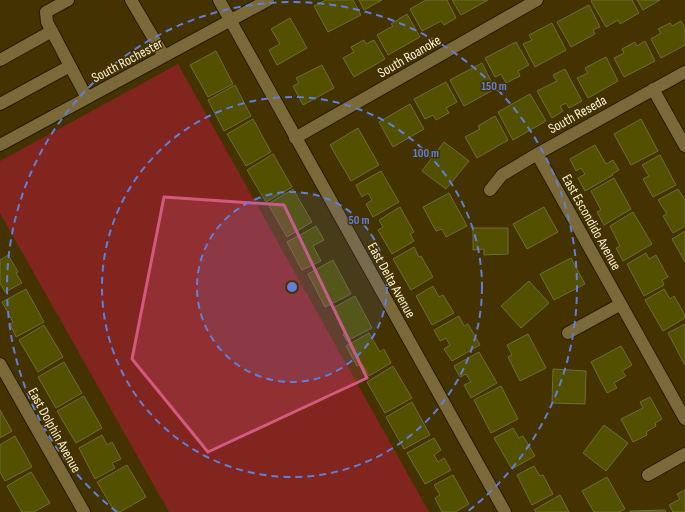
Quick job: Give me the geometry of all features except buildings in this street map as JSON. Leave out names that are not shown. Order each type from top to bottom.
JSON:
[{"type":"street","points":[[68,0],[46,12],[47,22],[87,98]]},
{"type":"street","points":[[132,0],[164,56]]},
{"type":"street","name":"East Delta Avenue","points":[[219,0],[505,512]]},
{"type":"street","name":"South Rochester","points":[[0,145],[268,0]]},
{"type":"street","name":"South Roanoke","points":[[295,138],[537,0]]},
{"type":"street","points":[[0,60],[52,31]]},
{"type":"street","points":[[0,104],[70,66]]},
{"type":"street","name":"South Reseda","points":[[490,190],[502,175],[685,72]]},
{"type":"street","points":[[653,89],[685,146]]},
{"type":"street","name":"East Escondido Avenue","points":[[537,154],[685,419]]},
{"type":"street","points":[[568,332],[621,304]]},
{"type":"street","name":"East Dolphin Avenue","points":[[0,364],[84,512]]},
{"type":"street","points":[[648,475],[685,454]]},
{"type":"highlighted area","points":[[164,197],[284,205],[367,378],[208,452],[132,359]]},
{"type":"shaded area","points":[[178,64],[429,512],[169,512],[0,213],[0,161]]}]
